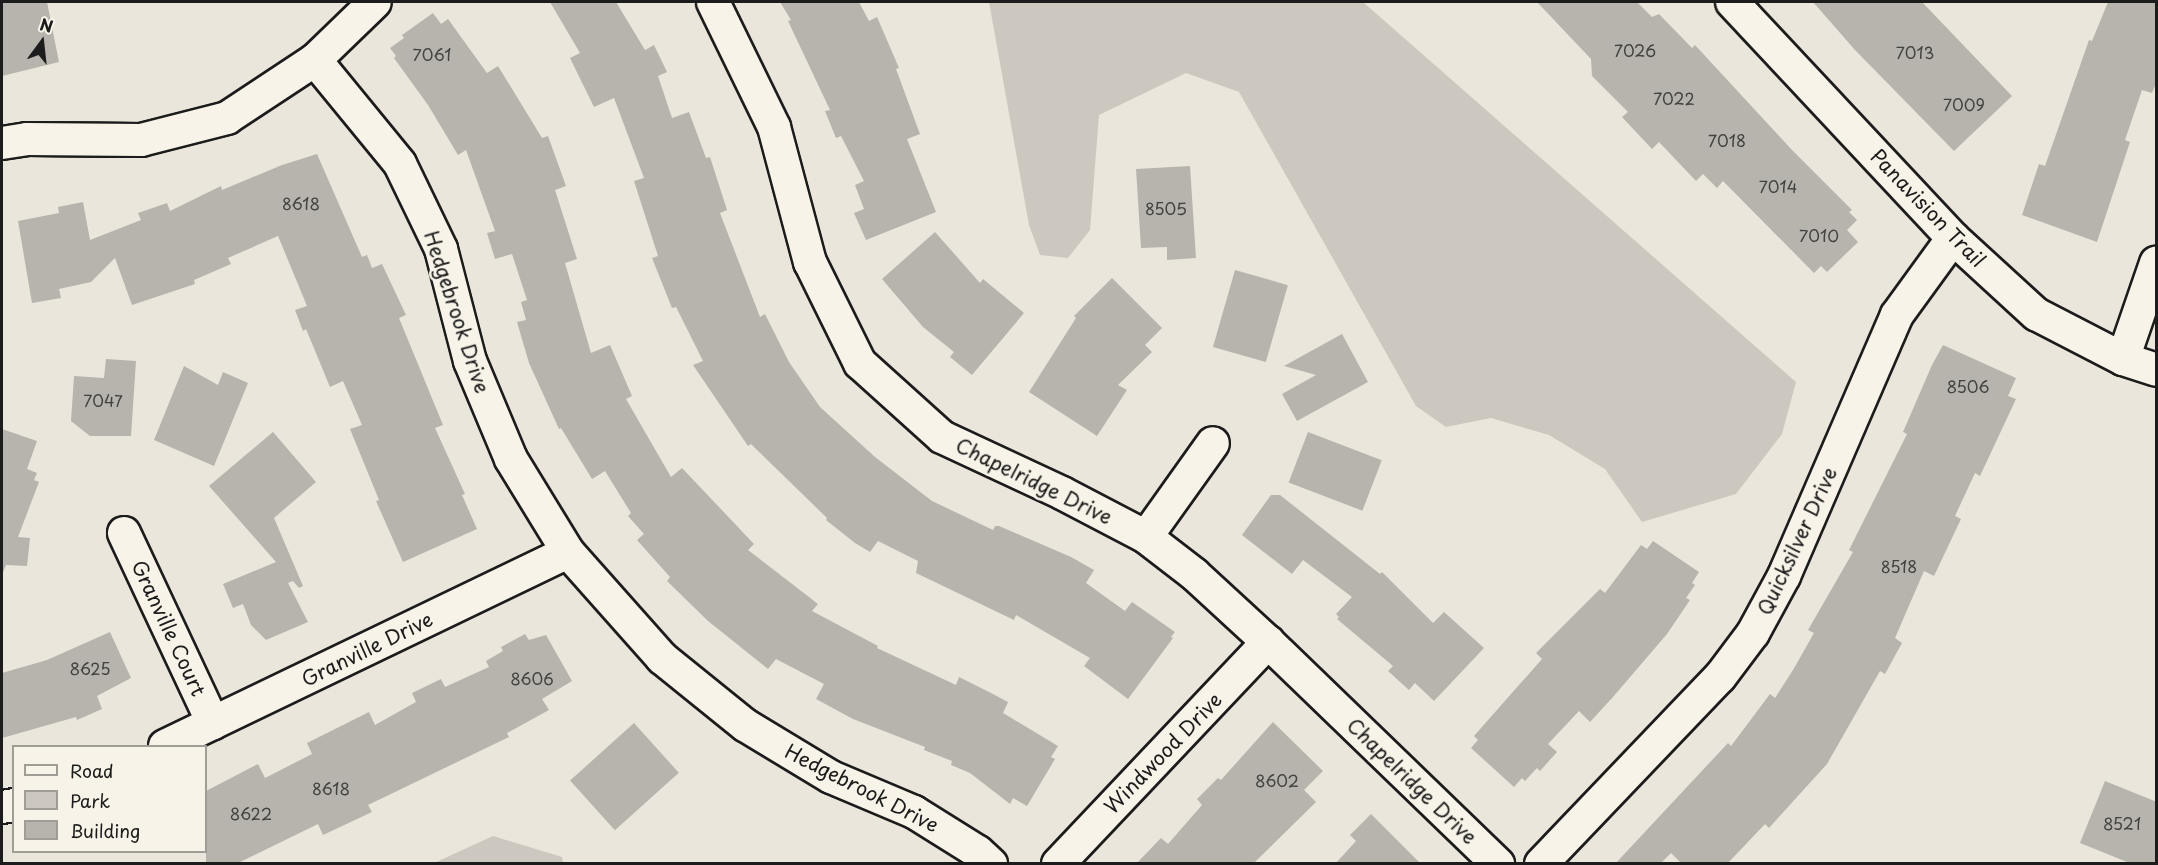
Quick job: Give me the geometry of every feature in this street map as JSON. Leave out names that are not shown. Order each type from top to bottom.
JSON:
[{"type":"street","points":[[2,143],[27,139],[141,140],[227,118],[315,60],[375,2]]},
{"type":"street","name":"Chapelridge Drive","points":[[712,2],[774,128],[810,262],[860,363],[942,436],[1062,493],[1146,537],[1194,574],[1269,642],[1498,864]]},
{"type":"street","name":"Panavision Trail","points":[[1732,2],[1953,238],[2036,314],[2122,359],[2157,370]]},
{"type":"street","name":"Hedgebrook Drive","points":[[315,60],[400,164],[441,249],[470,361],[511,459],[568,552],[662,658],[745,724],[831,777],[914,812],[978,852],[991,864]]},
{"type":"street","name":"Quicksilver Drive","points":[[1541,864],[1720,677],[1753,633],[1784,576],[1897,315],[1953,238]]},
{"type":"street","points":[[2122,359],[2157,263]]},
{"type":"street","points":[[1146,537],[1213,443]]},
{"type":"street","name":"Granville Court","points":[[124,533],[213,723]]},
{"type":"street","name":"Granville Drive","points":[[169,745],[568,552]]},
{"type":"street","name":"Windwood Drive","points":[[1058,864],[1269,642]]},
{"type":"green space","points":[[989,2],[1363,2],[1796,382],[1782,434],[1736,494],[1642,522],[1605,469],[1549,435],[1491,418],[1446,427],[1416,406],[1239,92],[1186,73],[1099,115],[1090,230],[1068,258],[1040,255],[1029,225]]},
{"type":"green space","points":[[493,836],[562,857],[563,863],[434,863]]},
{"type":"building","points":[[2,2],[47,2],[59,62],[2,76]]},
{"type":"building","points":[[550,2],[616,2],[645,50],[654,45],[667,72],[658,76],[672,118],[689,112],[706,158],[710,157],[727,210],[720,213],[760,317],[765,314],[789,362],[820,407],[875,457],[932,501],[993,530],[995,526],[999,526],[1071,557],[1094,570],[1086,583],[1125,611],[1132,602],[1175,632],[1171,637],[1173,638],[1128,699],[1084,666],[1090,658],[1016,615],[1014,620],[916,573],[918,561],[878,541],[870,552],[855,543],[826,520],[827,518],[751,444],[748,446],[693,365],[703,361],[676,307],[672,308],[652,258],[658,256],[634,181],[644,178],[614,98],[594,107],[570,58],[580,53]]},
{"type":"building","points":[[780,2],[859,2],[869,21],[877,17],[899,68],[896,69],[920,134],[907,139],[936,212],[866,240],[854,213],[864,209],[855,185],[864,181],[841,136],[836,138],[825,111],[830,110],[788,21],[791,20]]},
{"type":"building","points":[[1537,2],[1637,2],[1652,17],[1659,14],[1692,48],[1695,45],[1792,150],[1852,210],[1849,212],[1857,220],[1847,230],[1858,242],[1827,272],[1821,266],[1814,273],[1723,181],[1717,188],[1703,174],[1696,181],[1659,142],[1652,149],[1622,117],[1628,112],[1592,76],[1591,59]]},
{"type":"building","points":[[1813,2],[1922,2],[2012,96],[1954,151],[1855,50]]},
{"type":"building","points":[[2108,2],[2157,2],[2157,81],[2152,93],[2142,90],[2125,140],[2130,142],[2097,242],[2022,215],[2039,164],[2045,166],[2089,40],[2092,41]]},
{"type":"building","points":[[433,13],[441,24],[448,19],[487,73],[498,66],[542,138],[548,136],[566,186],[555,190],[577,259],[565,263],[591,353],[610,345],[632,396],[626,399],[671,477],[682,468],[754,544],[748,550],[818,604],[812,611],[878,646],[877,648],[956,685],[959,677],[1008,702],[1003,713],[1058,746],[1051,757],[1055,759],[1027,806],[1013,798],[1010,804],[970,773],[951,765],[952,761],[924,750],[925,747],[853,719],[816,699],[824,684],[776,659],[768,669],[708,621],[667,581],[670,577],[637,540],[644,534],[628,516],[631,513],[605,471],[592,479],[561,428],[559,429],[529,363],[517,322],[526,320],[521,302],[527,300],[512,254],[495,259],[487,233],[495,231],[466,150],[458,155],[428,105],[394,58],[396,56],[390,48],[404,38],[402,35]]},
{"type":"building","points":[[317,154],[362,257],[367,255],[372,268],[382,264],[406,315],[399,318],[443,425],[435,428],[465,494],[462,495],[477,529],[403,562],[376,501],[379,500],[350,429],[362,425],[343,381],[330,387],[306,329],[303,331],[295,310],[307,306],[278,236],[228,258],[231,264],[194,280],[195,284],[132,305],[115,258],[91,282],[59,289],[61,298],[32,303],[18,221],[59,213],[58,207],[83,202],[90,240],[141,220],[138,213],[167,203],[170,211],[221,186],[222,190],[282,165]]},
{"type":"building","points":[[1190,166],[1196,258],[1167,260],[1167,247],[1141,248],[1136,169]]},
{"type":"building","points":[[935,232],[980,283],[983,279],[1024,313],[972,375],[950,357],[954,352],[923,327],[882,279]]},
{"type":"building","points":[[1235,270],[1288,285],[1266,362],[1213,347]]},
{"type":"building","points":[[1112,278],[1162,328],[1145,345],[1152,352],[1118,385],[1127,390],[1097,436],[1029,392],[1076,318],[1074,316]]},
{"type":"building","points":[[1342,334],[1368,382],[1297,421],[1282,394],[1316,375],[1284,366]]},
{"type":"building","points":[[1943,345],[2016,378],[2008,396],[2016,399],[1980,476],[1975,473],[1955,516],[1961,519],[1934,576],[1924,571],[1895,638],[1902,643],[1885,674],[1880,671],[1827,764],[1769,828],[1765,824],[1727,864],[1682,864],[1671,853],[1660,864],[1615,864],[1728,743],[1731,746],[1770,694],[1775,698],[1793,670],[1814,633],[1808,630],[1853,552],[1849,550],[1907,434],[1903,432]]},
{"type":"building","points":[[106,359],[136,361],[131,436],[90,436],[71,421],[74,376],[104,378]]},
{"type":"building","points":[[184,366],[218,385],[223,372],[248,383],[214,466],[154,440]]},
{"type":"building","points":[[2,429],[37,441],[27,469],[37,473],[34,480],[39,482],[18,537],[30,538],[27,566],[6,565],[2,575]]},
{"type":"building","points":[[273,432],[316,482],[274,518],[303,586],[299,588],[293,581],[288,583],[308,622],[266,640],[251,625],[243,604],[233,608],[223,584],[276,562],[209,486]]},
{"type":"building","points":[[1308,432],[1382,460],[1362,511],[1289,482]]},
{"type":"building","points":[[1271,495],[1280,495],[1380,574],[1382,572],[1433,623],[1444,612],[1484,648],[1434,701],[1415,683],[1409,690],[1388,671],[1393,666],[1337,619],[1339,617],[1336,614],[1352,597],[1303,560],[1292,574],[1242,535]]},
{"type":"building","points":[[1653,541],[1699,572],[1692,583],[1695,585],[1686,598],[1690,600],[1667,634],[1590,722],[1579,711],[1548,744],[1557,752],[1540,771],[1537,768],[1525,781],[1522,778],[1514,787],[1471,748],[1478,740],[1474,736],[1542,659],[1536,653],[1600,589],[1605,593],[1641,545],[1647,549]]},
{"type":"building","points":[[110,632],[131,678],[97,696],[102,709],[77,720],[76,717],[2,738],[2,673],[47,660]]},
{"type":"building","points":[[525,634],[529,640],[546,635],[572,681],[542,699],[549,710],[507,733],[509,737],[368,805],[372,812],[323,835],[318,824],[236,864],[206,864],[207,790],[258,764],[265,778],[312,754],[307,743],[369,712],[375,725],[416,702],[412,693],[441,679],[445,687],[489,667],[486,661],[503,651],[501,647]]},
{"type":"building","points":[[1273,722],[1323,771],[1304,790],[1316,802],[1253,864],[1136,864],[1161,838],[1168,844],[1202,805],[1197,799],[1218,778],[1221,780]]},
{"type":"building","points":[[634,723],[679,773],[615,830],[570,781]]},
{"type":"building","points":[[2105,781],[2157,802],[2157,864],[2132,864],[2080,843]]},
{"type":"building","points":[[1371,814],[1421,864],[1335,864],[1356,841],[1350,835]]}]
